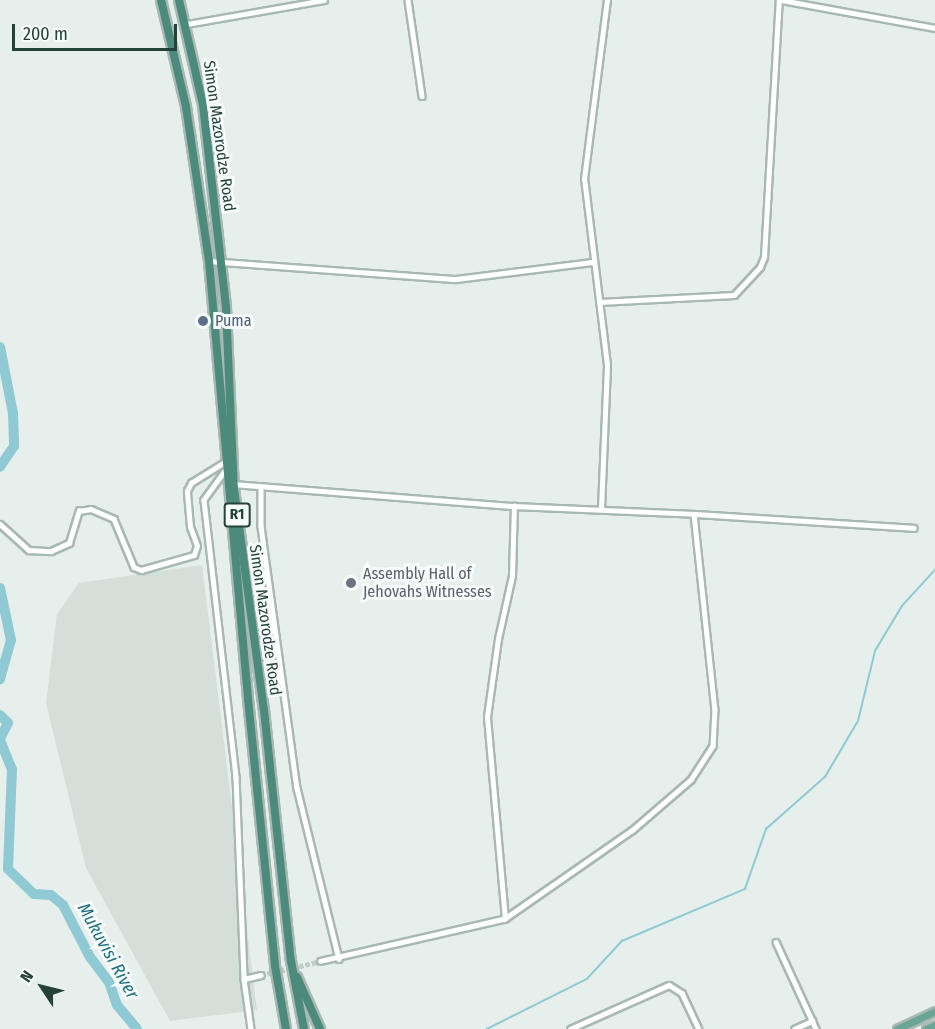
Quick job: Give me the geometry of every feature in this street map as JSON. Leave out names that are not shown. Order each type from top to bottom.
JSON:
[{"type":"highway","name":"Simon Mazorodze Road","points":[[161,0],[186,107],[209,261],[224,462],[275,966],[286,1029]]},
{"type":"highway","name":"Simon Mazorodze Road","points":[[179,0],[187,24],[203,105],[221,262],[231,384],[233,484],[264,710],[291,962],[304,1029]]},
{"type":"highway","points":[[291,962],[320,1029]]},
{"type":"main road","points":[[897,1029],[935,1011]]},
{"type":"main road","points":[[926,1029],[935,1025]]},
{"type":"street","points":[[187,24],[324,0]]},
{"type":"street","points":[[408,0],[422,96]]},
{"type":"street","points":[[601,509],[607,365],[592,262],[584,179],[608,0]]},
{"type":"street","points":[[599,302],[734,295],[760,267],[764,256],[780,0],[935,28]]},
{"type":"street","points":[[209,261],[456,279],[592,262]]},
{"type":"street","points":[[0,524],[29,550],[51,551],[69,543],[79,511],[91,509],[114,519],[134,567],[141,570],[194,555],[196,546],[190,527],[187,491],[191,483],[224,462]]},
{"type":"street","points":[[225,471],[204,500],[236,777],[244,979],[251,1029]]},
{"type":"street","points":[[233,484],[514,506],[693,514],[914,528]]},
{"type":"street","points":[[261,487],[261,526],[297,788],[339,959]]},
{"type":"street","points":[[505,919],[487,717],[498,639],[512,576],[514,506]]},
{"type":"street","points":[[321,962],[505,919],[671,801],[710,752],[714,740],[715,689],[693,514]]},
{"type":"street","points":[[776,942],[816,1029]]},
{"type":"street","points":[[244,979],[261,975]]},
{"type":"street","points":[[570,1029],[669,985],[682,993],[699,1029]]},
{"type":"street","points":[[794,1029],[812,1021]]},
{"type":"shaded area","points":[[202,565],[257,1010],[170,1021],[86,868],[46,703],[57,614],[79,583]]},
{"type":"waterway","name":"Mukuvisi River","points":[[0,347],[13,413],[14,446],[0,467]]},
{"type":"waterway","points":[[487,1029],[587,979],[622,941],[745,889],[766,829],[825,777],[858,721],[875,651],[902,606],[935,570]]},
{"type":"waterway","name":"Mukuvisi River","points":[[0,588],[11,640],[0,679]]},
{"type":"waterway","name":"Mukuvisi River","points":[[0,715],[8,723],[0,739]]},
{"type":"waterway","name":"Mukuvisi River","points":[[0,740],[12,769],[8,869],[34,894],[51,895],[63,905],[90,957],[109,982],[117,1005],[137,1029]]},
{"type":"tunnel","points":[[261,975],[321,961]]},
{"type":"place","name":"Puma","points":[[203,321]]},
{"type":"place","name":"Assembly Hall of Jehovahs Witnesses","points":[[351,583]]}]
